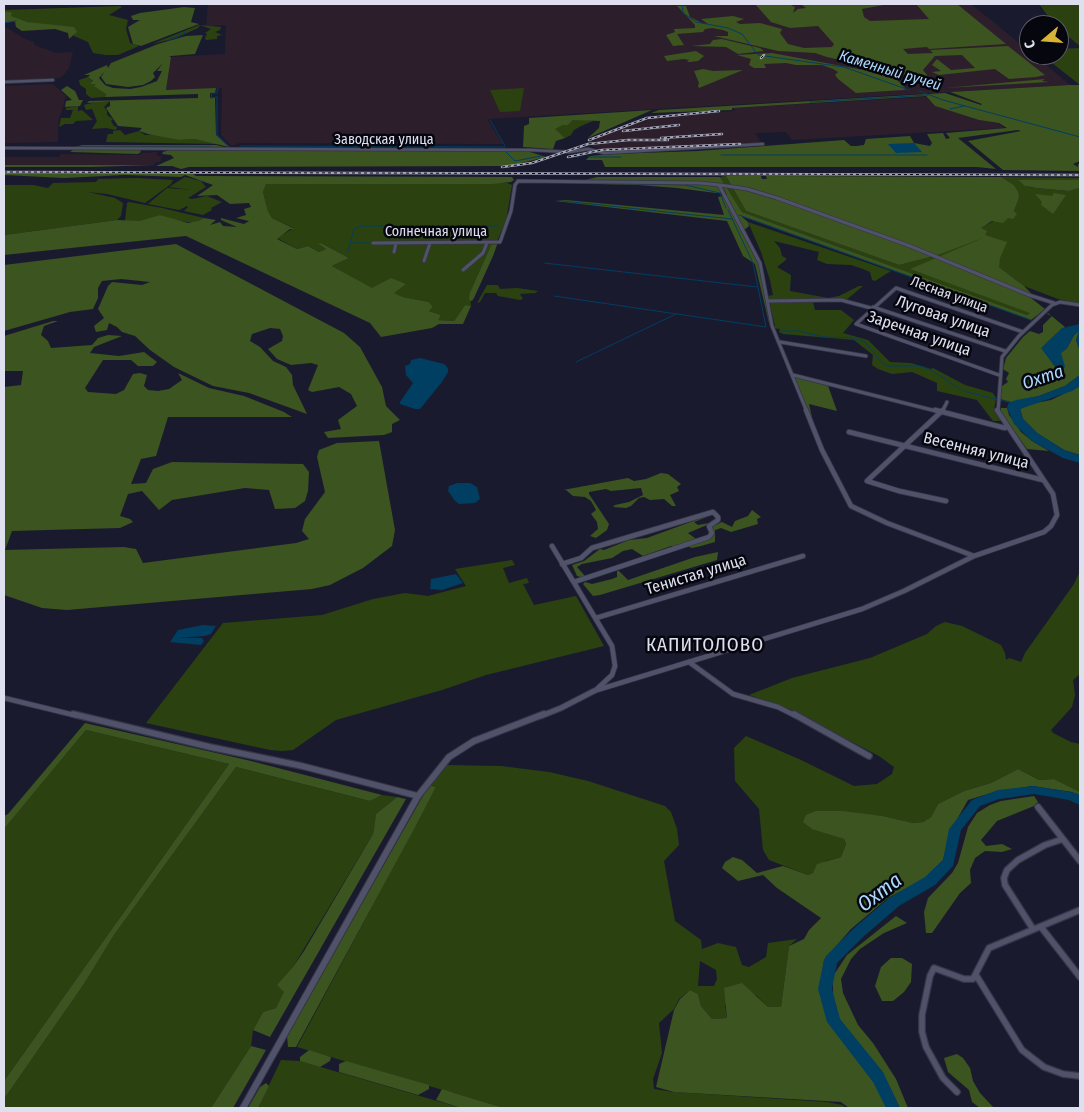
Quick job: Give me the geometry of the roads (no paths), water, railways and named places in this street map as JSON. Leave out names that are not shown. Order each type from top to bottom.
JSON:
[{"type":"street","points":[[4,82],[53,80]]},
{"type":"street","name":"Заводская улица","points":[[4,148],[530,150],[570,152],[588,148],[604,153],[763,144]]},
{"type":"street","name":"Солнечная улица","points":[[373,243],[500,242],[507,227],[517,181],[700,183],[719,185]]},
{"type":"street","points":[[719,185],[760,263],[772,326],[822,450],[851,506],[886,523],[974,556]]},
{"type":"street","points":[[719,185],[735,187],[777,198],[910,246],[1030,295],[1055,303],[1062,302],[1080,305]]},
{"type":"street","points":[[394,252],[396,243]]},
{"type":"street","points":[[424,261],[430,243]]},
{"type":"street","points":[[464,270],[483,254],[487,243]]},
{"type":"street","name":"Лесная улица","points":[[872,307],[892,290],[898,288],[1023,332]]},
{"type":"street","name":"Луговая улица","points":[[768,301],[841,300],[872,307],[1005,351]]},
{"type":"street","points":[[242,1108],[418,796],[449,757],[474,741],[561,708],[594,691],[886,600],[974,556],[1035,536],[1051,526],[1058,515],[1053,494],[997,410],[999,375],[1005,351],[1055,303]]},
{"type":"street","name":"Заречная улица","points":[[872,307],[856,325],[999,375]]},
{"type":"street","points":[[780,342],[866,356]]},
{"type":"street","points":[[793,375],[1005,428]]},
{"type":"street","points":[[946,501],[899,491],[867,480],[942,412],[947,402]]},
{"type":"street","name":"Весенняя улица","points":[[849,432],[1043,480]]},
{"type":"street","points":[[562,564],[581,558],[592,548],[712,512],[718,517],[718,520],[709,526],[712,533],[709,537],[574,582]]},
{"type":"street","points":[[552,546],[596,618],[612,646],[615,656],[615,666],[612,674],[594,691]]},
{"type":"street","name":"Тенистая улица","points":[[596,618],[803,556]]},
{"type":"street","points":[[689,662],[734,694],[778,708],[798,717],[870,756]]},
{"type":"street","points":[[4,698],[200,745],[302,766],[418,796]]},
{"type":"street","points":[[1038,807],[1080,860]]},
{"type":"street","points":[[1033,929],[1005,885],[1004,878],[1007,870],[1018,860],[1038,848],[1063,839]]},
{"type":"street","points":[[957,1092],[943,1078],[926,1047],[922,1032],[922,1015],[930,976],[934,968],[964,979],[973,978],[989,948],[1080,910]]},
{"type":"street","points":[[1041,927],[1080,976]]},
{"type":"street","points":[[976,974],[1022,1050],[1044,1067],[1063,1074],[1080,1076]]},
{"type":"water","points":[[914,143],[922,152],[896,153],[888,144]]},
{"type":"water","points":[[1080,324],[1080,351],[1076,340],[1079,331],[1061,353],[1065,367],[1056,373],[1056,368],[1041,348],[1062,328]]},
{"type":"water","points":[[420,358],[444,364],[448,368],[448,372],[420,409],[415,409],[400,404],[400,402],[413,383],[406,375],[405,366],[410,364],[411,360]]},
{"type":"water","points":[[1080,375],[1080,386],[1072,391],[1020,409],[1023,419],[1037,433],[1064,450],[1080,455],[1080,463],[1063,458],[1032,441],[1014,424],[1007,408],[1008,404],[1016,400],[1039,396],[1065,386]]},
{"type":"water","points":[[457,483],[470,483],[477,487],[480,499],[475,503],[459,504],[448,491],[449,486]]},
{"type":"water","points":[[456,574],[463,583],[442,590],[430,589],[431,579]]},
{"type":"water","points":[[203,625],[216,626],[211,634],[205,636],[178,638],[202,638],[204,641],[201,645],[170,642],[178,630]]},
{"type":"waterway","name":"Каменный ручей","points":[[682,4],[683,13],[696,22],[728,28],[742,34],[758,55],[844,67],[909,90]]},
{"type":"waterway","points":[[4,23],[16,21]]},
{"type":"waterway","points":[[167,41],[186,32]]},
{"type":"waterway","points":[[218,88],[217,93],[212,93],[211,98],[217,97],[217,135],[230,147]]},
{"type":"waterway","name":"Каменный ручей","points":[[919,91],[943,100],[1080,137]]},
{"type":"waterway","points":[[810,102],[928,95]]},
{"type":"waterway","name":"Каменный ручей","points":[[950,109],[964,106]]},
{"type":"waterway","points":[[490,120],[505,146]]},
{"type":"waterway","points":[[240,146],[505,147]]},
{"type":"waterway","points":[[79,147],[212,147]]},
{"type":"waterway","points":[[506,152],[515,161],[541,156]]},
{"type":"waterway","points":[[721,155],[927,155]]},
{"type":"waterway","points":[[572,157],[579,157]]},
{"type":"waterway","points":[[588,157],[621,157]]},
{"type":"waterway","points":[[592,183],[685,185],[720,193],[726,208]]},
{"type":"waterway","points":[[563,201],[732,219]]},
{"type":"waterway","points":[[554,296],[766,327],[753,263],[728,210]]},
{"type":"waterway","points":[[739,215],[1031,320]]},
{"type":"waterway","points":[[348,251],[354,229],[362,226],[498,226]]},
{"type":"waterway","points":[[352,243],[369,243]]},
{"type":"waterway","points":[[544,263],[757,287]]},
{"type":"waterway","points":[[576,362],[676,314]]},
{"type":"waterway","points":[[781,331],[799,331],[824,337],[854,338],[865,342],[881,362],[888,366],[920,366],[931,370],[963,391],[1012,403]]},
{"type":"waterway","name":"Охта","points":[[893,1108],[878,1077],[834,1022],[825,989],[831,960],[858,933],[894,902],[930,881],[949,862],[955,829],[976,803],[998,795],[1034,790],[1072,796],[1080,801]]},
{"type":"railway","points":[[761,58],[764,55]]},
{"type":"railway","points":[[589,140],[647,118],[719,111]]},
{"type":"railway","points":[[623,131],[679,125]]},
{"type":"railway","points":[[661,138],[722,134]]},
{"type":"railway","points":[[502,167],[532,163],[588,144],[628,140],[668,140]]},
{"type":"railway","points":[[568,157],[602,150],[740,144]]},
{"type":"railway","points":[[4,172],[1080,175]]},
{"type":"district","name":"КАПИТОЛОВО","points":[[705,646]]}]
